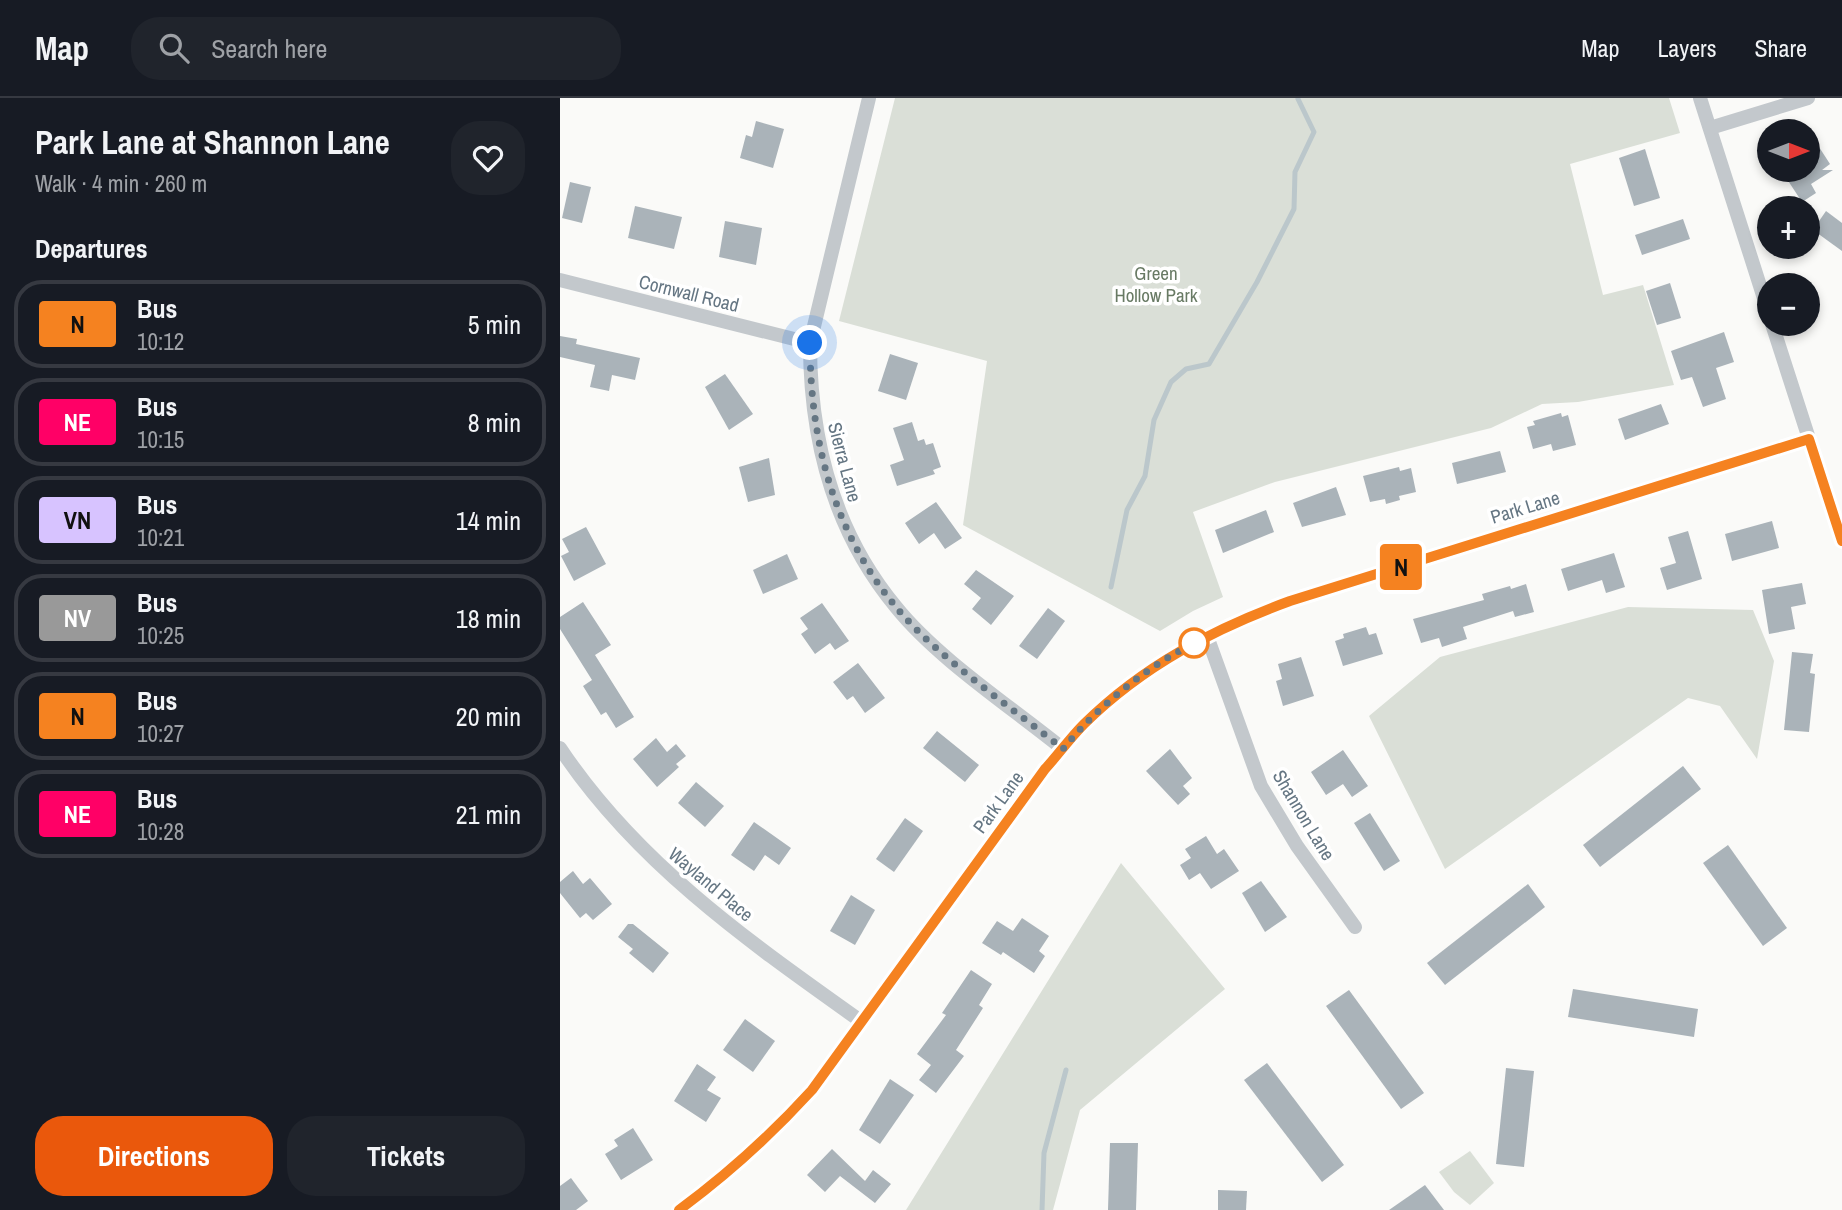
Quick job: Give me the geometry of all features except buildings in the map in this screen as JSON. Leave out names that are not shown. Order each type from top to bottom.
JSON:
[{"type":"street","name":"Sierra Lane","points":[[869,98],[810,343],[810,382],[817,439],[842,522],[860,557],[896,608],[932,643],[1063,749]]},
{"type":"street","points":[[1700,98],[1757,276]]},
{"type":"street","points":[[1710,128],[1808,98]]},
{"type":"street","name":"Cornwall Road","points":[[560,280],[810,343]]},
{"type":"street","points":[[1776,336],[1842,541]]},
{"type":"street","name":"Park Lane","points":[[679,1210],[720,1180],[775,1130],[812,1090],[1063,749],[1115,695],[1163,660],[1237,621],[1290,601],[1809,439]]},
{"type":"street","name":"Shannon Lane","points":[[1207,636],[1261,786],[1297,846],[1355,927]]},
{"type":"street","name":"Wayland Place","points":[[560,748],[575,770],[669,876],[748,940],[862,1022]]},
{"type":"green space","name":"Green Hollow Park","points":[[895,98],[1669,98],[1680,133],[1570,164],[1603,295],[1643,285],[1674,385],[1578,402],[1542,404],[1491,428],[1275,482],[1193,512],[1223,597],[1160,631],[963,525],[987,361],[839,321]]},
{"type":"green space","points":[[1628,607],[1753,610],[1774,661],[1757,759],[1720,706],[1688,698],[1445,869],[1369,716],[1440,657]]},
{"type":"green space","points":[[1121,863],[1225,989],[1080,1110],[1053,1210],[906,1210]]},
{"type":"green space","points":[[1470,1151],[1494,1183],[1470,1205],[1454,1192],[1439,1172]]},
{"type":"waterway","points":[[1111,587],[1127,510],[1145,476],[1154,420],[1171,382],[1186,369],[1209,364],[1257,282],[1294,209],[1295,172],[1314,132],[1298,99]]},
{"type":"waterway","points":[[1042,1210],[1044,1153],[1066,1070]]},
{"type":"bus line","name":"N","points":[[679,1210],[720,1180],[775,1130],[812,1090],[1045,769],[1082,726],[1115,695],[1163,660],[1237,621],[1290,601],[1809,439],[1842,541]]},
{"type":"route","points":[[810,343],[810,382],[817,439],[827,482],[842,522],[860,557],[896,608],[932,643],[1063,749],[1082,726],[1115,695],[1163,660],[1194,643]]}]
